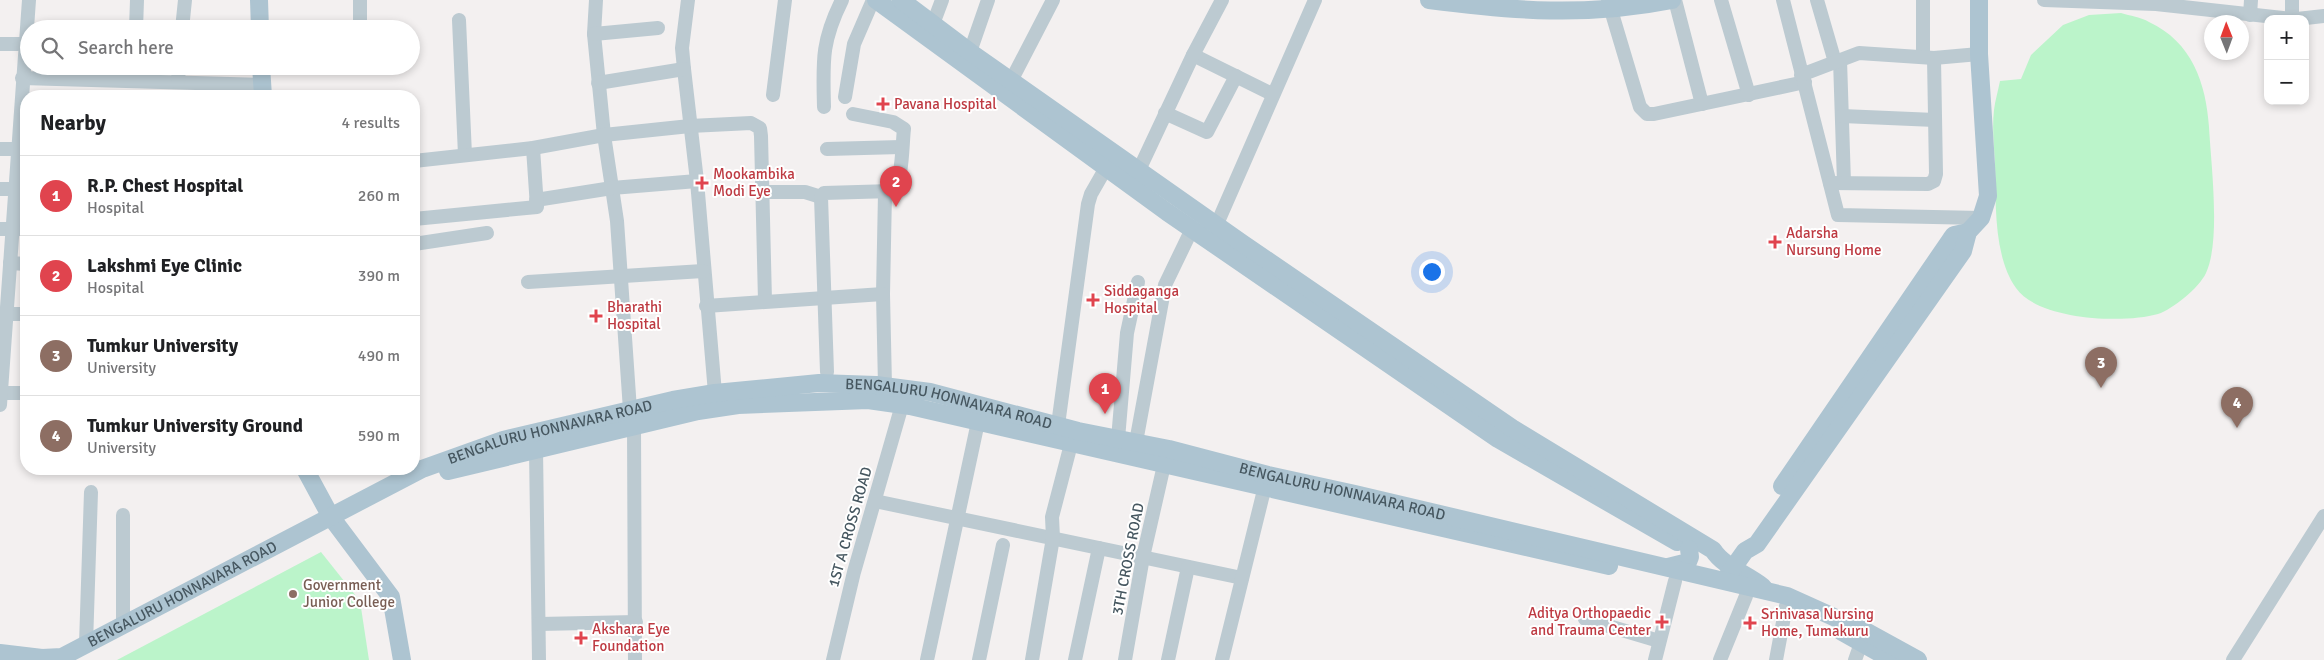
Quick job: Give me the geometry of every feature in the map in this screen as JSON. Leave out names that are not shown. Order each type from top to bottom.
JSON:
[{"type":"main road","points":[[259,0],[260,20]]},
{"type":"main road","points":[[874,0],[970,52],[1011,81],[1110,160],[1192,229],[1498,439],[1688,549],[1707,559],[1718,559]]},
{"type":"main road","points":[[900,0],[931,31],[1110,160],[1139,170],[1512,428],[1713,550],[1726,580]]},
{"type":"main road","points":[[1429,0],[1530,12],[1607,3]]},
{"type":"main road","points":[[1518,0],[1607,3],[1674,0]]},
{"type":"main road","points":[[1726,580],[1745,551],[1757,544],[1963,251],[1968,232],[1981,218],[1988,196],[1979,54],[1978,0]]},
{"type":"main road","points":[[261,75],[262,90]]},
{"type":"main road","name":"BENGALURU HONNAVARA ROAD","points":[[0,653],[42,658],[62,657],[334,521],[443,472],[536,449],[715,393],[819,383],[885,386],[930,392],[1058,425],[1136,442],[1266,482]]},
{"type":"main road","name":"BENGALURU HONNAVARA ROAD","points":[[420,470],[503,440],[632,418],[738,405],[868,400],[902,405],[1164,465],[1266,482],[1670,574],[1726,580],[1808,614],[1892,660]]},
{"type":"main road","points":[[308,475],[334,521],[391,597],[402,660]]},
{"type":"main road","name":"BENGALURU HONNAVARA ROAD","points":[[74,660],[87,656],[334,521],[412,475]]},
{"type":"main road","points":[[1670,574],[1688,562],[1690,557],[1688,549]]},
{"type":"main road","name":"BENGALURU HONNAVARA ROAD","points":[[1726,580],[1746,596],[1775,599],[1787,596],[1849,624],[1918,660]]},
{"type":"street","points":[[26,20],[28,0]]},
{"type":"street","points":[[136,20],[137,0]]},
{"type":"street","points":[[183,20],[185,0]]},
{"type":"street","points":[[360,0],[360,20]]},
{"type":"street","points":[[596,0],[594,34],[598,83],[621,276],[632,418],[635,660]]},
{"type":"street","points":[[688,0],[682,48],[697,181],[703,271],[715,393]]},
{"type":"street","points":[[773,95],[786,0]]},
{"type":"street","points":[[824,107],[825,41],[830,24],[842,0]]},
{"type":"street","points":[[846,97],[854,44],[874,0]]},
{"type":"street","points":[[931,31],[942,0]]},
{"type":"street","points":[[970,52],[988,0]]},
{"type":"street","points":[[1011,81],[1053,0]]},
{"type":"street","points":[[1139,170],[1193,55],[1222,0]]},
{"type":"street","points":[[1216,224],[1315,0]]},
{"type":"street","points":[[1674,0],[1702,104]]},
{"type":"street","points":[[1721,0],[1749,94]]},
{"type":"street","points":[[1783,0],[1838,215],[1981,218]]},
{"type":"street","points":[[1817,0],[1837,61],[1842,116],[1844,183]]},
{"type":"street","points":[[1830,182],[1928,184],[1934,181],[1936,174],[1935,120],[1923,0]]},
{"type":"street","points":[[2044,0],[2202,4],[2264,16]]},
{"type":"street","points":[[2250,0],[2250,15]]},
{"type":"street","points":[[2292,0],[2292,15]]},
{"type":"street","points":[[1607,3],[1640,106],[1647,114],[1749,94],[1803,79],[1837,61],[1859,53],[1929,57],[1979,54]]},
{"type":"street","points":[[2309,18],[2324,16]]},
{"type":"street","points":[[459,20],[465,155]]},
{"type":"street","points":[[594,34],[658,28]]},
{"type":"street","points":[[0,44],[20,44]]},
{"type":"street","points":[[1193,55],[1272,94]]},
{"type":"street","points":[[598,83],[684,68]]},
{"type":"street","points":[[22,75],[22,90]]},
{"type":"street","points":[[178,75],[178,82]]},
{"type":"street","points":[[1165,113],[1207,132],[1236,76]]},
{"type":"street","points":[[22,78],[178,82],[262,90]]},
{"type":"street","points":[[762,192],[805,192],[821,197],[824,194],[892,192],[897,187],[904,129],[893,122],[853,114]]},
{"type":"street","points":[[1842,116],[1935,120]]},
{"type":"street","points":[[420,160],[533,148],[604,135],[690,126],[751,124],[760,128],[765,301]]},
{"type":"street","points":[[0,405],[3,314],[7,267],[19,185],[18,149],[20,140]]},
{"type":"street","points":[[827,148],[901,147]]},
{"type":"street","points":[[420,218],[537,207],[533,148]]},
{"type":"street","points":[[0,149],[18,149]]},
{"type":"street","points":[[1058,425],[1088,204],[1091,194],[1110,160]]},
{"type":"street","points":[[536,200],[612,188],[697,181]]},
{"type":"street","points":[[0,189],[19,185]]},
{"type":"street","points":[[885,193],[883,294],[885,386]]},
{"type":"street","points":[[821,197],[827,372]]},
{"type":"street","points":[[1136,442],[1165,285],[1192,229]]},
{"type":"street","points":[[420,243],[487,233]]},
{"type":"street","points":[[7,267],[20,265]]},
{"type":"street","points":[[528,282],[703,271]]},
{"type":"street","points":[[1118,439],[1127,332],[1138,282]]},
{"type":"street","points":[[706,306],[883,294]]},
{"type":"street","points":[[3,314],[20,314]]},
{"type":"street","points":[[0,393],[20,393]]},
{"type":"street","name":"1ST A CROSS ROAD","points":[[834,660],[847,598],[902,405]]},
{"type":"street","points":[[927,660],[978,422]]},
{"type":"street","points":[[1032,660],[1053,538],[1052,516],[1070,444]]},
{"type":"street","points":[[536,449],[540,660]]},
{"type":"street","name":"3TH CROSS ROAD","points":[[1125,660],[1143,557],[1164,465]]},
{"type":"street","points":[[1222,660],[1266,482]]},
{"type":"street","points":[[86,644],[91,492]]},
{"type":"street","points":[[875,501],[1242,578]]},
{"type":"street","points":[[123,515],[123,625]]},
{"type":"street","points":[[2233,660],[2324,516]]},
{"type":"street","points":[[979,660],[1002,545]]},
{"type":"street","points":[[1075,660],[1098,548]]},
{"type":"street","points":[[1168,660],[1188,566]]},
{"type":"street","points":[[1655,660],[1670,574]]},
{"type":"street","points":[[1720,660],[1746,596]]},
{"type":"street","points":[[1775,599],[1776,660]]},
{"type":"street","points":[[1585,619],[1659,641]]},
{"type":"street","points":[[539,624],[636,622]]},
{"type":"street","points":[[1855,660],[1861,643]]},
{"type":"green space","points":[[2121,13],[2146,20],[2164,30],[2186,52],[2200,80],[2209,127],[2214,202],[2213,242],[2211,259],[2203,279],[2192,291],[2171,308],[2158,314],[2143,317],[2103,319],[2061,313],[2043,307],[2027,299],[2016,288],[2009,275],[2003,260],[1997,228],[1993,130],[1994,110],[2000,81],[2021,79],[2031,55],[2063,25],[2089,15]]},
{"type":"green space","name":"Government Junior College","points":[[321,552],[360,601],[369,660],[117,660]]},
{"type":"place","name":"Pavana Hospital","points":[[883,104]]},
{"type":"place","name":"Mookambika Modi Eye","points":[[702,183]]},
{"type":"place","name":"Lakshmi Eye Clinic","points":[[896,207]]},
{"type":"place","name":"Adarsha Nursung Home","points":[[1775,242]]},
{"type":"place","name":"Siddaganga Hospital","points":[[1093,300]]},
{"type":"place","name":"Bharathi Hospital","points":[[596,316]]},
{"type":"place","name":"Tumkur University","points":[[2101,388]]},
{"type":"place","name":"R.P. Chest Hospital","points":[[1105,414]]},
{"type":"place","name":"Tumkur University Ground","points":[[2237,428]]},
{"type":"place","name":"Government Junior College","points":[[293,594]]},
{"type":"place","name":"Aditya Orthopaedic and Trauma Center","points":[[1662,622]]},
{"type":"place","name":"Srinivasa Nursing Home, Tumakuru","points":[[1750,623]]},
{"type":"place","name":"Akshara Eye Foundation","points":[[581,638]]}]
